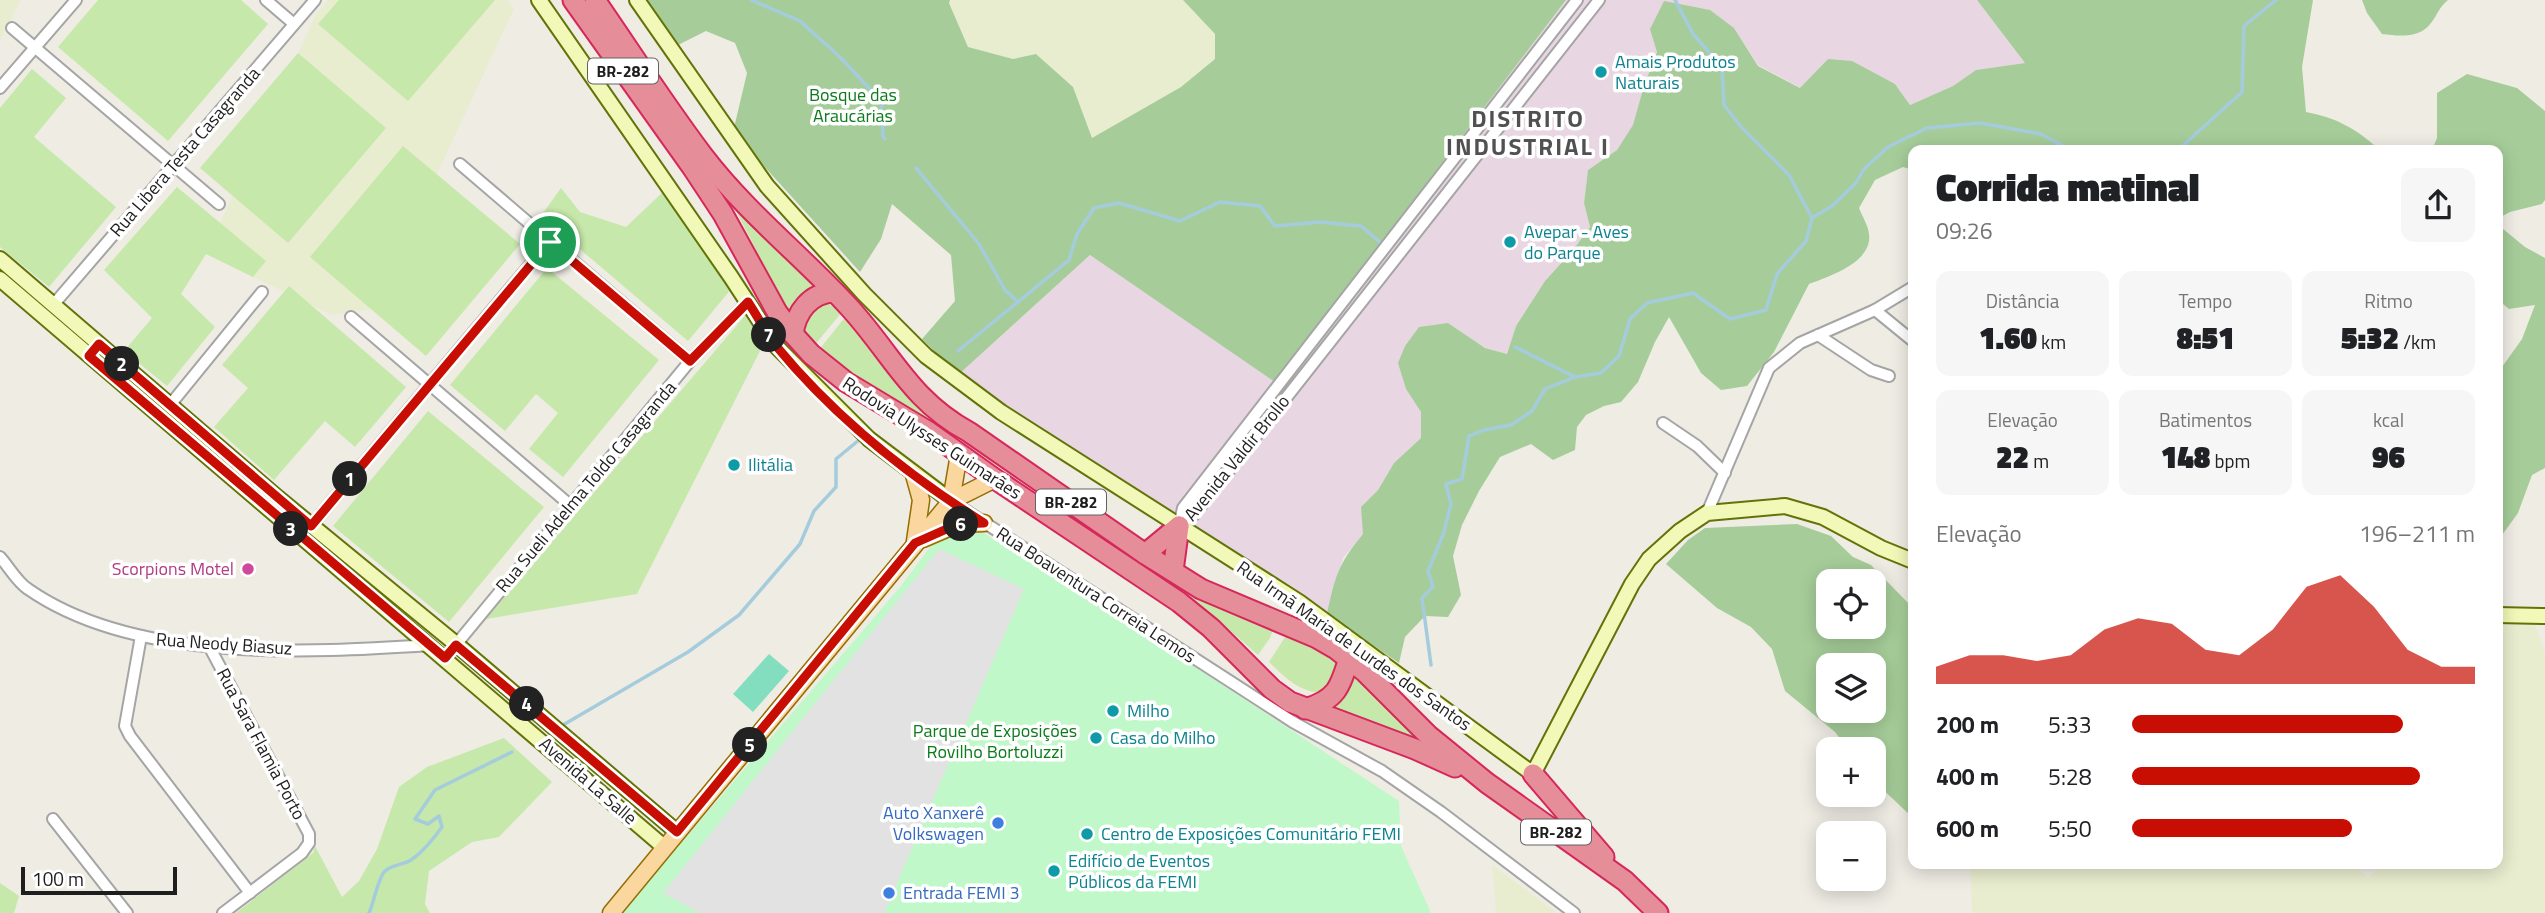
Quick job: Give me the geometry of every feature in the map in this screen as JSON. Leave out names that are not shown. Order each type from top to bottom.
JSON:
[{"type":"highway","name":"Rodovia Ulysses Guimarães","points":[[573,0],[723,214],[777,312],[811,354],[846,382],[929,432],[1179,602],[1211,628],[1272,689],[1290,702],[1426,753],[1487,783]]},
{"type":"highway","name":"Rodovia Ulysses Guimarães","points":[[595,0],[705,158],[780,240],[850,308],[908,383],[944,418],[970,432],[1145,554],[1201,589],[1317,638],[1349,658],[1428,735],[1487,783],[1625,881],[1658,913]]},
{"type":"highway","points":[[793,334],[797,318],[808,302],[824,292],[834,292]]},
{"type":"highway","points":[[1145,554],[1179,526]]},
{"type":"highway","points":[[1173,571],[1179,526]]},
{"type":"highway","points":[[1305,709],[1325,702],[1332,696],[1343,678],[1349,658]]},
{"type":"highway","points":[[1533,774],[1625,881]]},
{"type":"main road","points":[[951,501],[959,454]]},
{"type":"main road","points":[[914,475],[921,500],[915,543]]},
{"type":"main road","points":[[611,913],[951,501],[995,479]]},
{"type":"main road","points":[[915,543],[958,524],[984,523]]},
{"type":"street","points":[[0,88],[76,0]]},
{"type":"street","points":[[266,0],[294,24]]},
{"type":"street","name":"Rua Libera Testa Casagranda","points":[[54,304],[315,0]]},
{"type":"street","name":"Rua Boaventura Correia Lemos","points":[[538,0],[776,346],[869,439],[914,475],[984,523],[1293,722],[1382,771],[1441,812],[1574,913]]},
{"type":"street","name":"Rua Irmã Maria de Lurdes dos Santos","points":[[638,0],[767,186],[864,294],[926,356],[1001,412],[1299,602],[1533,774]]},
{"type":"street","name":"Avenida Valdir Brollo","points":[[1179,526],[1183,508],[1577,0]]},
{"type":"street","name":"Avenida Valdir Brollo","points":[[1179,526],[1194,515],[1599,0]]},
{"type":"street","points":[[12,28],[219,204]]},
{"type":"street","points":[[460,164],[690,361]]},
{"type":"street","points":[[311,526],[550,242]]},
{"type":"street","name":"Avenida La Salle","points":[[0,259],[170,405],[272,504],[445,658],[664,847]]},
{"type":"street","name":"Avenida La Salle","points":[[3,286],[272,504],[311,526],[677,832]]},
{"type":"street","points":[[1707,513],[1769,368],[1800,343],[1875,310],[1908,290]]},
{"type":"street","points":[[170,405],[262,292]]},
{"type":"street","name":"Rua Sueli Adelma Toldo Casagranda","points":[[445,658],[690,361],[748,302]]},
{"type":"street","points":[[1875,310],[1908,337]]},
{"type":"street","points":[[351,317],[570,505]]},
{"type":"street","points":[[1818,335],[1871,370],[1889,376]]},
{"type":"street","points":[[89,356],[99,344]]},
{"type":"street","points":[[1663,423],[1697,446],[1725,473]]},
{"type":"street","points":[[1533,774],[1632,584],[1649,559],[1680,531],[1707,513],[1785,506],[1823,517],[1881,548],[1908,559]]},
{"type":"street","name":"Rua Neody Biasuz","points":[[0,557],[26,588],[57,606],[92,621],[154,640],[209,646],[297,650],[431,645]]},
{"type":"street","points":[[2503,615],[2545,615]]},
{"type":"street","points":[[141,636],[125,726],[250,893],[223,913]]},
{"type":"street","name":"Rua Sara Flamia Porto","points":[[209,646],[309,834],[309,843],[302,853],[250,893]]},
{"type":"street","points":[[53,819],[127,913]]},
{"type":"shaded area","points":[[1566,0],[1977,0],[2025,63],[1976,70],[1953,86],[1910,105],[1895,84],[1828,59],[1801,88],[1758,65],[1734,28],[1657,52],[1644,86],[1634,125],[1617,150],[1588,170],[1584,203],[1590,227],[1545,281],[1516,326],[1507,354],[1485,348],[1448,323],[1405,346],[1399,364],[1406,389],[1421,412],[1421,438],[1394,463],[1378,490],[1364,504],[1363,534],[1343,558],[1327,614],[958,375],[1090,255],[1275,381]]},
{"type":"shaded area","points":[[939,549],[1024,589],[884,913],[700,913],[663,893]]},
{"type":"green space","points":[[0,0],[21,0],[0,41]]},
{"type":"green space","points":[[98,0],[241,0],[268,24],[168,141],[58,47]]},
{"type":"green space","points":[[328,0],[508,0],[514,9],[374,309],[332,315],[206,254],[316,14]]},
{"type":"green space","points":[[339,0],[495,0],[408,101],[318,24]]},
{"type":"green space","name":"Bosque das Araucárias","points":[[646,0],[950,0],[968,47],[1013,59],[1036,54],[1073,87],[1092,138],[1181,87],[1215,59],[1215,34],[1183,0],[1566,0],[1275,382],[1090,255],[958,375],[922,339],[955,301],[951,255],[892,204],[881,239],[860,272],[733,132],[747,73],[735,43],[706,31],[678,45]]},
{"type":"green space","points":[[950,0],[1183,0],[1215,34],[1216,58],[1181,87],[1092,138],[1073,87],[1036,54],[1013,59],[968,47]]},
{"type":"green space","points":[[1977,0],[2313,0],[2302,67],[2306,112],[2346,125],[2374,145],[1908,145],[1908,168],[1903,167],[1875,180],[1859,208],[1869,234],[1864,252],[1848,266],[1809,284],[1774,352],[1747,386],[1721,390],[1701,373],[1669,317],[1638,382],[1621,402],[1604,406],[1586,415],[1577,427],[1575,450],[1553,460],[1531,444],[1500,457],[1462,525],[1453,556],[1461,595],[1448,617],[1425,616],[1405,637],[1399,663],[1327,614],[1339,571],[1363,534],[1361,507],[1378,490],[1394,463],[1421,438],[1421,412],[1406,389],[1398,363],[1405,346],[1419,327],[1448,323],[1485,348],[1507,354],[1516,326],[1545,281],[1590,227],[1584,203],[1588,170],[1617,150],[1633,125],[1657,52],[1650,29],[1664,1],[1710,10],[1734,28],[1758,66],[1800,88],[1828,59],[1852,61],[1895,84],[1910,105],[1953,86],[1976,70],[2025,63]]},
{"type":"green space","points":[[2362,0],[2448,0],[2421,32],[2402,36],[2382,34],[2367,13]]},
{"type":"green space","points":[[298,53],[386,128],[288,243],[200,168]]},
{"type":"green space","points":[[32,69],[66,98],[34,137],[116,207],[49,287],[0,247],[0,108]]},
{"type":"green space","points":[[2467,74],[2517,88],[2545,111],[2545,200],[2542,204],[2503,216],[2503,145],[2434,145],[2437,138],[2437,93]]},
{"type":"green space","points":[[403,146],[520,244],[426,356],[310,257]]},
{"type":"green space","points":[[177,187],[266,261],[253,277],[206,254],[181,294],[215,327],[167,386],[124,351],[152,318],[104,270]]},
{"type":"green space","points":[[561,188],[580,212],[626,227],[663,192],[732,288],[688,341],[541,216]]},
{"type":"green space","points":[[729,197],[769,243],[817,283],[797,297],[789,314]]},
{"type":"green space","points":[[2503,229],[2525,247],[2545,258],[2545,468],[2532,475],[2518,513],[2503,534],[2503,366],[2522,339],[2535,305],[2509,309],[2503,304]]},
{"type":"green space","points":[[547,268],[659,360],[563,477],[529,449],[558,413],[536,394],[505,431],[450,385]]},
{"type":"green space","points":[[289,286],[406,387],[355,447],[325,421],[274,480],[214,427],[248,388],[222,365]]},
{"type":"green space","points":[[825,302],[842,312],[813,347],[802,327],[806,313]]},
{"type":"green space","points":[[749,311],[765,341],[637,594],[486,619]]},
{"type":"green space","points":[[846,316],[910,399],[938,424],[862,383],[818,351]]},
{"type":"green space","points":[[428,411],[544,507],[449,622],[333,526]]},
{"type":"green space","points":[[1797,524],[1831,536],[1853,557],[1875,569],[1816,569],[1816,639],[1886,639],[1886,580],[1908,603],[1908,813],[1886,792],[1886,737],[1839,737],[1824,723],[1886,723],[1886,653],[1816,653],[1816,716],[1785,691],[1772,649],[1751,627],[1717,608],[1666,564],[1688,540],[1705,528]]},
{"type":"green space","name":"Parque de Exposições Rovilho Bortoluzzi","points":[[980,531],[1058,577],[1399,801],[1401,846],[1431,913],[621,913],[901,586],[930,547],[954,532]]},
{"type":"green space","points":[[1192,597],[1275,624],[1270,638],[1258,655]]},
{"type":"green space","points":[[2531,615],[2545,651],[2545,913],[1972,913],[1970,869],[2358,869],[2368,878],[2378,869],[2503,869],[2503,616]]},
{"type":"green space","points":[[1289,631],[1333,658],[1337,668],[1336,677],[1322,693],[1299,687],[1269,662]]},
{"type":"green space","points":[[769,654],[789,671],[753,712],[733,694]]},
{"type":"green space","points":[[1356,673],[1439,751],[1328,705],[1343,698]]},
{"type":"green space","points":[[504,738],[552,782],[499,837],[472,842],[429,871],[425,904],[430,913],[236,913],[313,853],[315,846],[342,897],[359,881],[377,849],[399,787],[427,767]]},
{"type":"green space","points":[[1492,865],[1557,913],[1496,913]]},
{"type":"green space","points":[[0,883],[19,896],[14,913],[0,913]]},
{"type":"waterway","points":[[751,0],[800,21],[840,57],[881,101],[885,139]]},
{"type":"waterway","points":[[1675,0],[1693,34],[1722,67],[1724,105],[1742,128],[1789,175],[1812,218]]},
{"type":"waterway","points":[[2184,145],[2242,92],[2244,26],[2276,0]]},
{"type":"waterway","points":[[1431,665],[1422,598],[1433,587],[1428,571],[1443,535],[1451,504],[1446,484],[1462,479],[1469,436],[1511,425],[1532,411],[1545,389],[1575,377],[1601,373],[1619,356],[1630,319],[1647,303],[1693,293],[1730,319],[1766,310],[1777,274],[1806,241],[1812,218],[1832,206],[1856,183],[1864,169],[1888,147],[1927,128],[1980,123],[2041,134],[2062,145]]},
{"type":"waterway","points":[[916,168],[979,244],[1005,290],[1018,302]]},
{"type":"waterway","points":[[958,351],[1069,260],[1077,234],[1094,208],[1119,203],[1180,221],[1220,202],[1260,206],[1275,226],[1320,222],[1361,226],[1380,242]]},
{"type":"waterway","points":[[1515,347],[1575,377]]},
{"type":"waterway","points":[[563,725],[688,652],[739,615],[800,544],[814,511],[836,487],[836,459],[859,440]]},
{"type":"waterway","points":[[369,913],[385,871],[415,857],[442,827],[439,816],[428,824],[415,819],[435,790],[512,752]]},
{"type":"place","name":"Amais Produtos Naturais","points":[[1601,72]]},
{"type":"place","name":"Avepar - Aves do Parque","points":[[1510,242]]},
{"type":"place","name":"Ilitália","points":[[734,465]]},
{"type":"place","name":"Scorpions Motel","points":[[248,569]]},
{"type":"place","name":"Milho","points":[[1113,711]]},
{"type":"place","name":"Casa do Milho","points":[[1096,738]]},
{"type":"place","name":"Auto Xanxerê Volkswagen","points":[[998,823]]},
{"type":"place","name":"Centro de Exposições Comunitário FEMI","points":[[1087,834]]},
{"type":"place","name":"Edifício de Eventos Públicos da FEMI","points":[[1054,871]]},
{"type":"place","name":"Entrada FEMI 3","points":[[889,893]]},
{"type":"district","name":"DISTRITO INDUSTRIAL I","points":[[1528,133]]},
{"type":"route","points":[[550,242],[690,361],[748,302],[776,346],[869,439],[984,523],[958,524],[944,528],[915,543],[677,832],[456,645],[445,658],[89,356],[99,344],[311,526],[550,242]]}]
